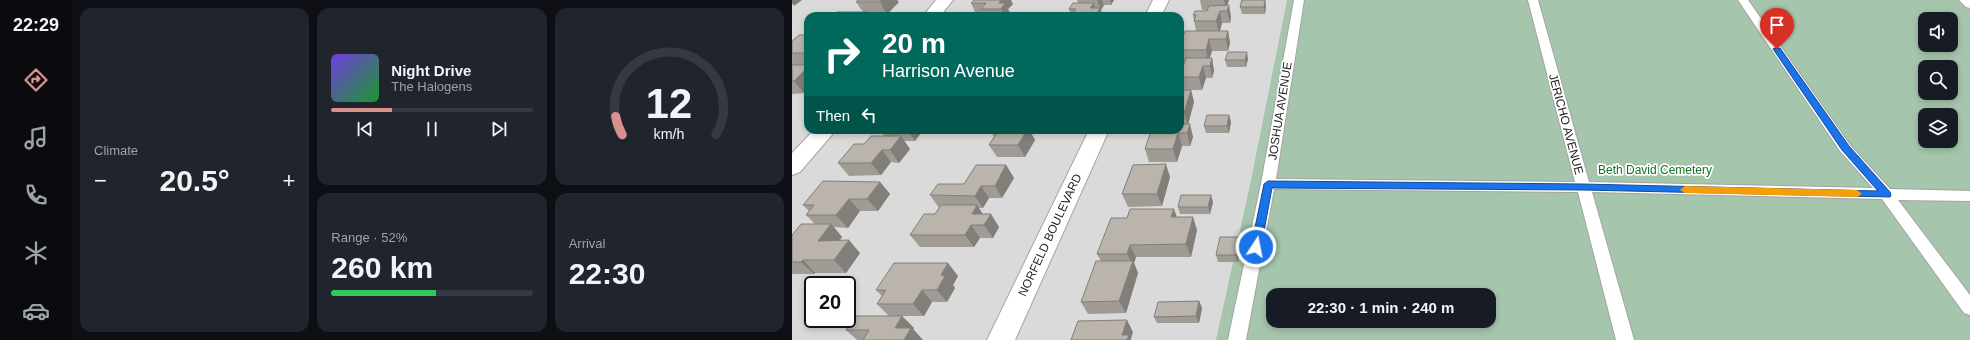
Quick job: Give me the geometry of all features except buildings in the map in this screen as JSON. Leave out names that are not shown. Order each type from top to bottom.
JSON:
[{"type":"street","points":[[934,12],[945,0]]},
{"type":"street","points":[[1155,12],[1161,0]]},
{"type":"street","points":[[792,167],[822,134]]},
{"type":"street","name":"NORFELD BOULEVARD","points":[[1001,340],[1097,134]]},
{"type":"lane","name":"JOSHUA AVENUE","points":[[1237,340],[1268,184],[1299,0]]},
{"type":"lane","name":"JERICHO AVENUE","points":[[1533,0],[1624,340]]},
{"type":"lane","points":[[1743,0],[1845,148],[1886,195],[1970,308]]},
{"type":"lane","points":[[1964,0],[1970,5]]},
{"type":"lane","points":[[1268,184],[1583,187],[1970,196]]},
{"type":"shaded area","name":"Beth David Cemetery","points":[[792,0],[1970,0],[1970,340],[792,340]]},
{"type":"green space","name":"Beth David Cemetery","points":[[1287,0],[1970,0],[1970,340],[1216,340],[1250,185]]},
{"type":"slow traffic","points":[[1685,190],[1857,194]]},
{"type":"route","points":[[1256,247],[1268,184],[1583,187],[1886,195],[1845,148],[1777,49]]}]
